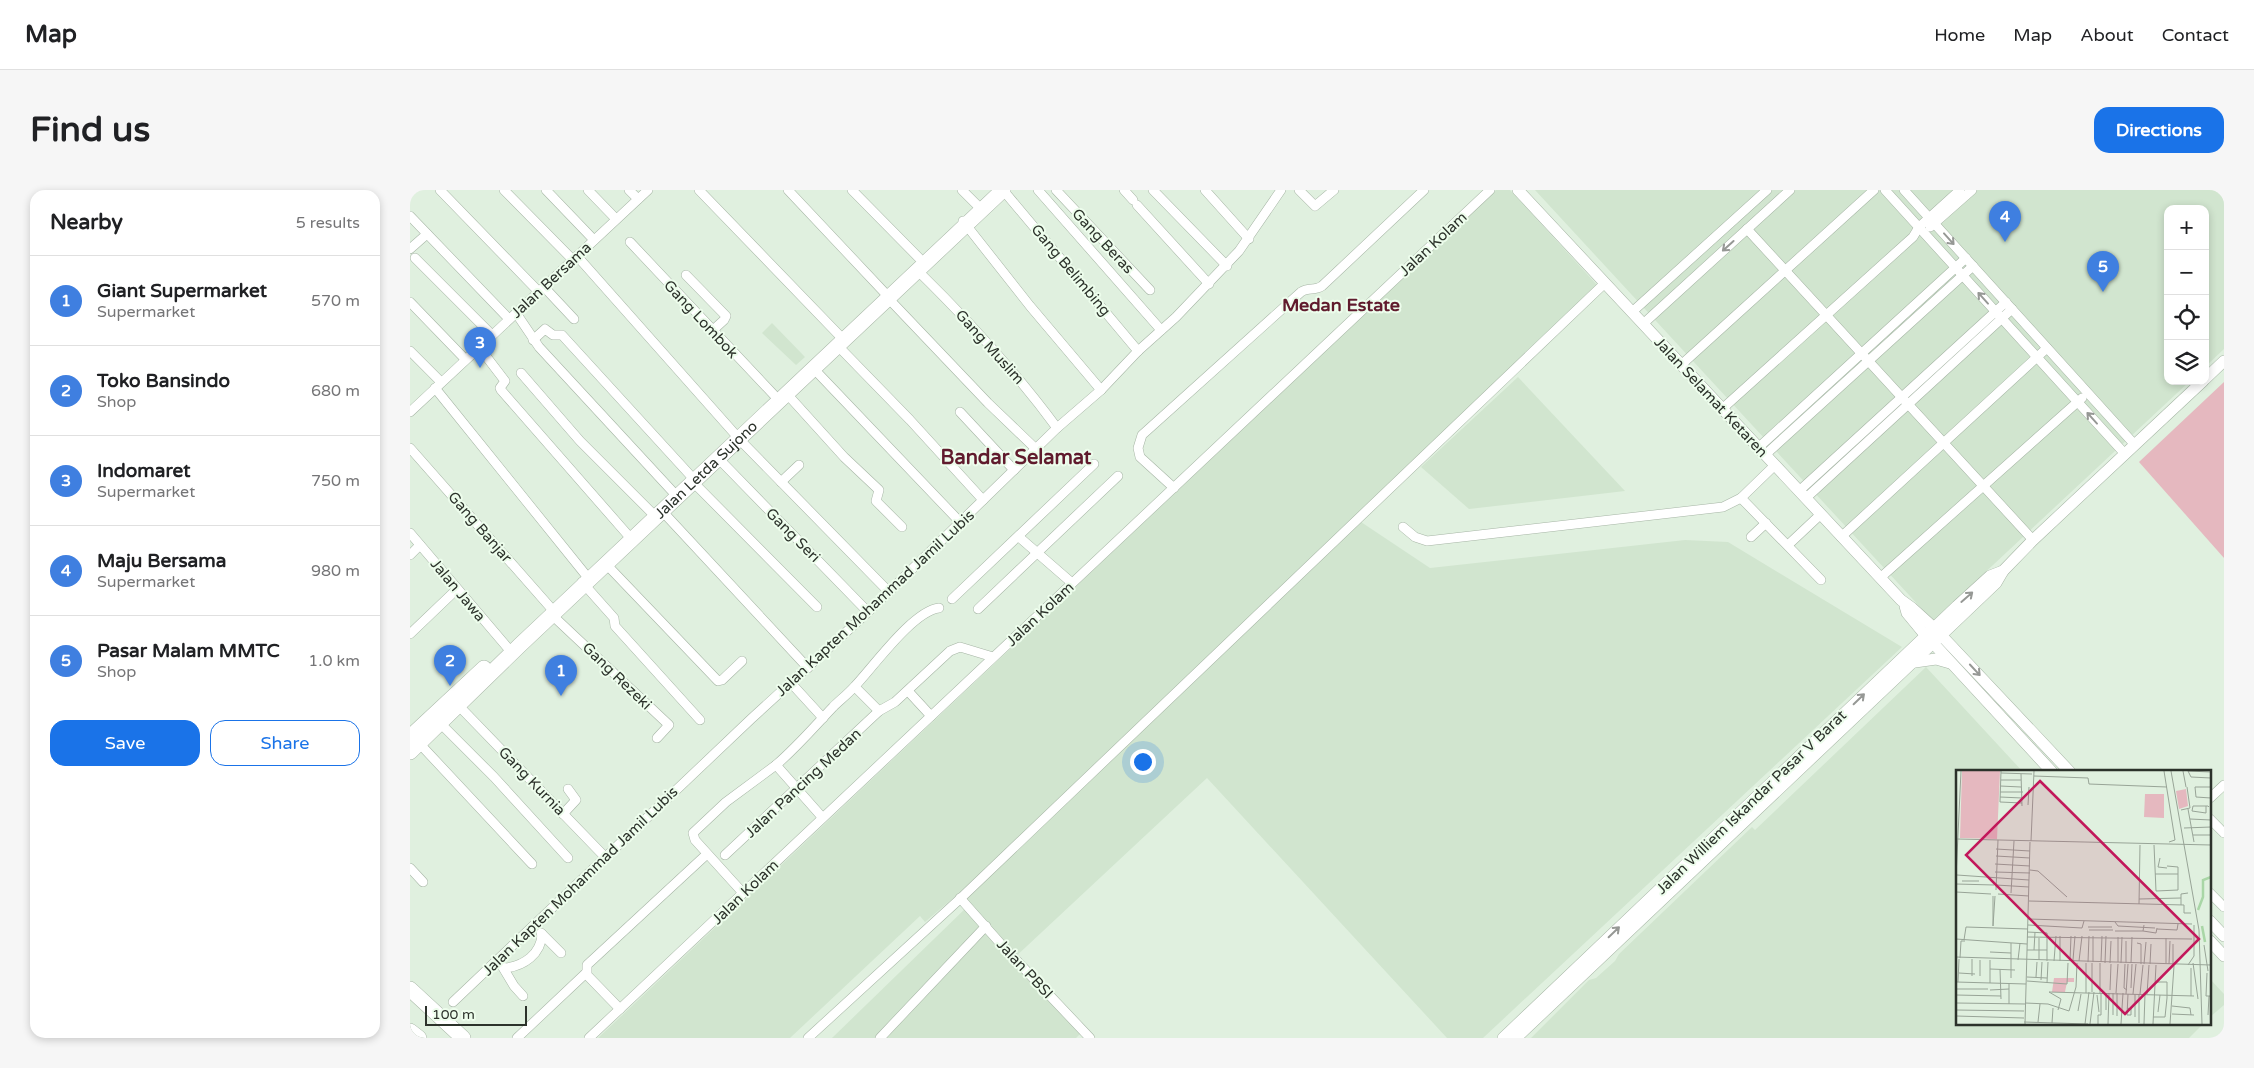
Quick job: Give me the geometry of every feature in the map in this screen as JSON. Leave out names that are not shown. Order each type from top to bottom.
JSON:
[{"type":"highway","name":"Jalan Letda Sujono","points":[[964,222],[992,190]]},
{"type":"highway","name":"Jalan Letda Sujono","points":[[583,579],[606,564],[736,436],[918,264],[1003,190]]},
{"type":"highway","name":"Jalan Letda Sujono","points":[[780,395],[814,369],[838,340]]},
{"type":"highway","name":"Jalan Letda Sujono","points":[[413,744],[551,611],[627,534],[657,512],[673,492],[718,458],[736,436]]},
{"type":"highway","name":"Jalan Letda Sujono","points":[[413,744],[459,706],[478,680],[507,647],[551,611]]},
{"type":"highway","points":[[410,989],[463,1038]]},
{"type":"highway","points":[[410,1031],[419,1038]]},
{"type":"street","points":[[440,190],[541,290],[574,319]]},
{"type":"street","points":[[504,190],[575,258],[736,436],[889,592]]},
{"type":"street","points":[[546,190],[594,240]]},
{"type":"street","points":[[588,190],[616,219]]},
{"type":"street","points":[[629,190],[638,199]]},
{"type":"street","name":"Jalan Bersama","points":[[410,412],[648,190]]},
{"type":"street","points":[[700,190],[983,500]]},
{"type":"street","points":[[788,190],[988,403],[1036,449]]},
{"type":"street","name":"Gang Muslim","points":[[852,190],[1000,355],[1057,428]]},
{"type":"street","points":[[962,190],[977,205]]},
{"type":"street","name":"Gang Belimbing","points":[[1003,190],[1138,351]]},
{"type":"street","points":[[1038,190],[1161,330]]},
{"type":"street","name":"Gang Beras","points":[[1056,190],[1150,290]]},
{"type":"street","points":[[1124,190],[1209,284]]},
{"type":"street","points":[[1153,190],[1226,266]]},
{"type":"street","points":[[1204,190],[1249,239]]},
{"type":"street","name":"Jalan Kapten Mohammad Jamil Lubis","points":[[452,1002],[868,612],[1057,428],[1101,390],[1138,351],[1226,266],[1249,239],[1281,190]]},
{"type":"street","points":[[1299,190],[1315,206],[1334,190]]},
{"type":"street","points":[[1174,488],[1140,457],[1138,448],[1142,435],[1301,292],[1322,286],[1424,190]]},
{"type":"street","name":"Jalan Kolam","points":[[592,1037],[822,817],[994,658],[1490,190]]},
{"type":"street","name":"Jalan Selamat Ketaren","points":[[1518,190],[1904,604],[1907,613],[1933,635],[2027,726],[2068,770]]},
{"type":"street","points":[[1632,312],[1767,190]]},
{"type":"street","points":[[1643,324],[1790,190]]},
{"type":"street","points":[[1681,364],[1874,190]]},
{"type":"street","points":[[1885,190],[2125,454]]},
{"type":"street","points":[[1904,190],[2135,445]]},
{"type":"street","points":[[1932,221],[1960,190]]},
{"type":"street","points":[[1722,409],[1913,237],[1972,190]]},
{"type":"street","points":[[410,216],[513,316],[673,492]]},
{"type":"street","points":[[964,222],[1030,306],[1101,390]]},
{"type":"street","points":[[1747,229],[2033,540]]},
{"type":"street","points":[[410,249],[427,234]]},
{"type":"street","name":"Gang Lombok","points":[[630,242],[712,331],[879,490],[876,501],[902,527]]},
{"type":"street","points":[[415,258],[492,335]]},
{"type":"street","points":[[1762,451],[1789,420],[1966,258]]},
{"type":"street","points":[[1762,451],[1796,427],[1973,266]]},
{"type":"street","points":[[686,274],[726,316],[712,331]]},
{"type":"street","points":[[808,1038],[960,898],[1605,283]]},
{"type":"street","points":[[1932,289],[1939,296]]},
{"type":"street","points":[[410,302],[465,359]]},
{"type":"street","points":[[1913,306],[1920,314]]},
{"type":"street","points":[[1802,495],[2009,306]]},
{"type":"street","points":[[1898,320],[1905,328]]},
{"type":"street","points":[[533,340],[545,329],[553,335],[562,335],[692,479],[817,607]]},
{"type":"street","points":[[1884,332],[1891,340]]},
{"type":"street","points":[[479,348],[505,381],[500,388],[501,390],[627,534]]},
{"type":"street","points":[[1841,536],[2047,348]]},
{"type":"street","points":[[410,351],[438,385],[614,618],[615,626],[700,720]]},
{"type":"street","name":"Jalan Williem Iskandar Pasar V Barat","points":[[2209,375],[2224,361]]},
{"type":"street","points":[[814,369],[960,522]]},
{"type":"street","points":[[521,373],[580,441],[657,512],[808,668]]},
{"type":"street","points":[[1836,376],[1843,384]]},
{"type":"street","name":"Jalan Williem Iskandar Pasar V Barat","points":[[1516,1038],[1633,921],[1933,635],[1990,576],[2003,571],[2033,540],[2199,385]]},
{"type":"street","points":[[1822,389],[1829,397]]},
{"type":"street","points":[[1880,578],[2088,393]]},
{"type":"street","points":[[1807,403],[1814,411]]},
{"type":"street","points":[[960,412],[1014,470]]},
{"type":"street","points":[[1789,420],[1796,427]]},
{"type":"street","name":"Gang Banjar","points":[[410,448],[551,611]]},
{"type":"street","name":"Gang Seri","points":[[718,458],[868,612]]},
{"type":"street","points":[[952,599],[1094,464]]},
{"type":"street","points":[[781,482],[799,465]]},
{"type":"street","points":[[1403,527],[1415,537],[1427,541],[1718,507],[1729,505],[1741,498],[1775,465]]},
{"type":"street","points":[[978,609],[1118,476]]},
{"type":"street","points":[[1741,498],[1822,580]]},
{"type":"street","points":[[1788,545],[1821,514]]},
{"type":"street","points":[[1751,537],[1766,523]]},
{"type":"street","name":"Jalan Jawa","points":[[410,533],[456,590],[507,647]]},
{"type":"street","points":[[1019,537],[1072,583]]},
{"type":"street","points":[[410,555],[420,545]]},
{"type":"street","points":[[606,564],[718,681],[722,680],[742,661]]},
{"type":"street","points":[[410,634],[456,590]]},
{"type":"street","points":[[743,894],[694,838],[694,831],[802,742],[823,718],[855,687],[892,643],[928,610],[939,608]]},
{"type":"street","name":"Gang Rezeki","points":[[551,611],[669,726],[656,738]]},
{"type":"street","name":"Jalan Selamat Ketaren","points":[[1933,635],[1952,664],[2050,770]]},
{"type":"street","name":"Jalan Williem Iskandar Pasar V Barat","points":[[1801,761],[1912,663],[1933,635]]},
{"type":"street","name":"Jalan Pancing Medan","points":[[726,855],[879,712],[890,706],[908,691],[953,648],[963,648],[994,658]]},
{"type":"street","points":[[1912,663],[1928,658],[1952,664]]},
{"type":"street","points":[[791,683],[823,718]]},
{"type":"street","points":[[855,687],[879,712]]},
{"type":"street","points":[[908,691],[932,716]]},
{"type":"street","name":"Gang Kurnia","points":[[459,706],[605,857]]},
{"type":"street","points":[[440,723],[494,777],[568,858]]},
{"type":"street","points":[[2018,735],[2027,726]]},
{"type":"street","points":[[413,744],[532,864]]},
{"type":"street","points":[[776,765],[822,817]]},
{"type":"street","points":[[2212,796],[2224,785]]},
{"type":"street","points":[[563,814],[576,800],[568,789]]},
{"type":"street","points":[[2212,821],[2224,833]]},
{"type":"street","points":[[620,1009],[586,973],[586,967],[591,959],[707,854]]},
{"type":"street","points":[[410,868],[423,882]]},
{"type":"street","points":[[2212,894],[2224,908]]},
{"type":"street","name":"Jalan PBSI","points":[[960,898],[1090,1038]]},
{"type":"street","name":"Jalan Williem Iskandar Pasar V Barat","points":[[1503,1038],[1633,921]]},
{"type":"street","points":[[2212,924],[2224,936]]},
{"type":"street","points":[[534,925],[561,953]]},
{"type":"street","points":[[880,1038],[986,926]]},
{"type":"street","points":[[506,968],[520,965],[533,956],[540,944],[542,934]]},
{"type":"street","points":[[2212,943],[2224,956]]},
{"type":"street","points":[[497,960],[506,968],[514,986],[523,996]]},
{"type":"street","points":[[517,1038],[586,973]]},
{"type":"shaded area","points":[[1496,190],[1510,190],[1598,286],[1355,518],[1430,568],[1685,540],[1728,542],[1902,647],[1483,1038],[1447,1038],[1207,778],[1012,960],[1081,1033],[1076,1038],[832,1038],[969,905],[959,893],[925,922],[920,916],[790,1038],[598,1038]]},
{"type":"shaded area","points":[[1535,190],[2224,190],[2224,349],[2209,363],[2209,205],[2164,205],[2164,385],[2186,385],[1933,621]]},
{"type":"shaded area","points":[[772,323],[805,357],[796,365],[762,333]]},
{"type":"shaded area","points":[[1518,377],[1625,491],[1469,509],[1421,467]]},
{"type":"shaded area","points":[[2224,382],[2224,558],[2139,462]]},
{"type":"shaded area","points":[[1926,667],[2021,770],[1956,770],[1956,1026],[2201,1026],[2189,1038],[1531,1038],[1589,980],[1596,978],[1615,961],[1619,954],[1752,827],[1755,830]]},
{"type":"shaded area","points":[[2212,981],[2224,994],[2224,1005],[2212,1015]]},
{"type":"place","name":"Maju Bersama","points":[[2005,242]]},
{"type":"place","name":"Pasar Malam MMTC","points":[[2103,292]]},
{"type":"place","name":"Indomaret","points":[[480,368]]},
{"type":"place","name":"Toko Bansindo","points":[[450,686]]},
{"type":"place","name":"Giant Supermarket","points":[[561,696]]},
{"type":"district","name":"Medan Estate","points":[[1341,305]]},
{"type":"district","name":"Bandar Selamat","points":[[1016,457]]}]
